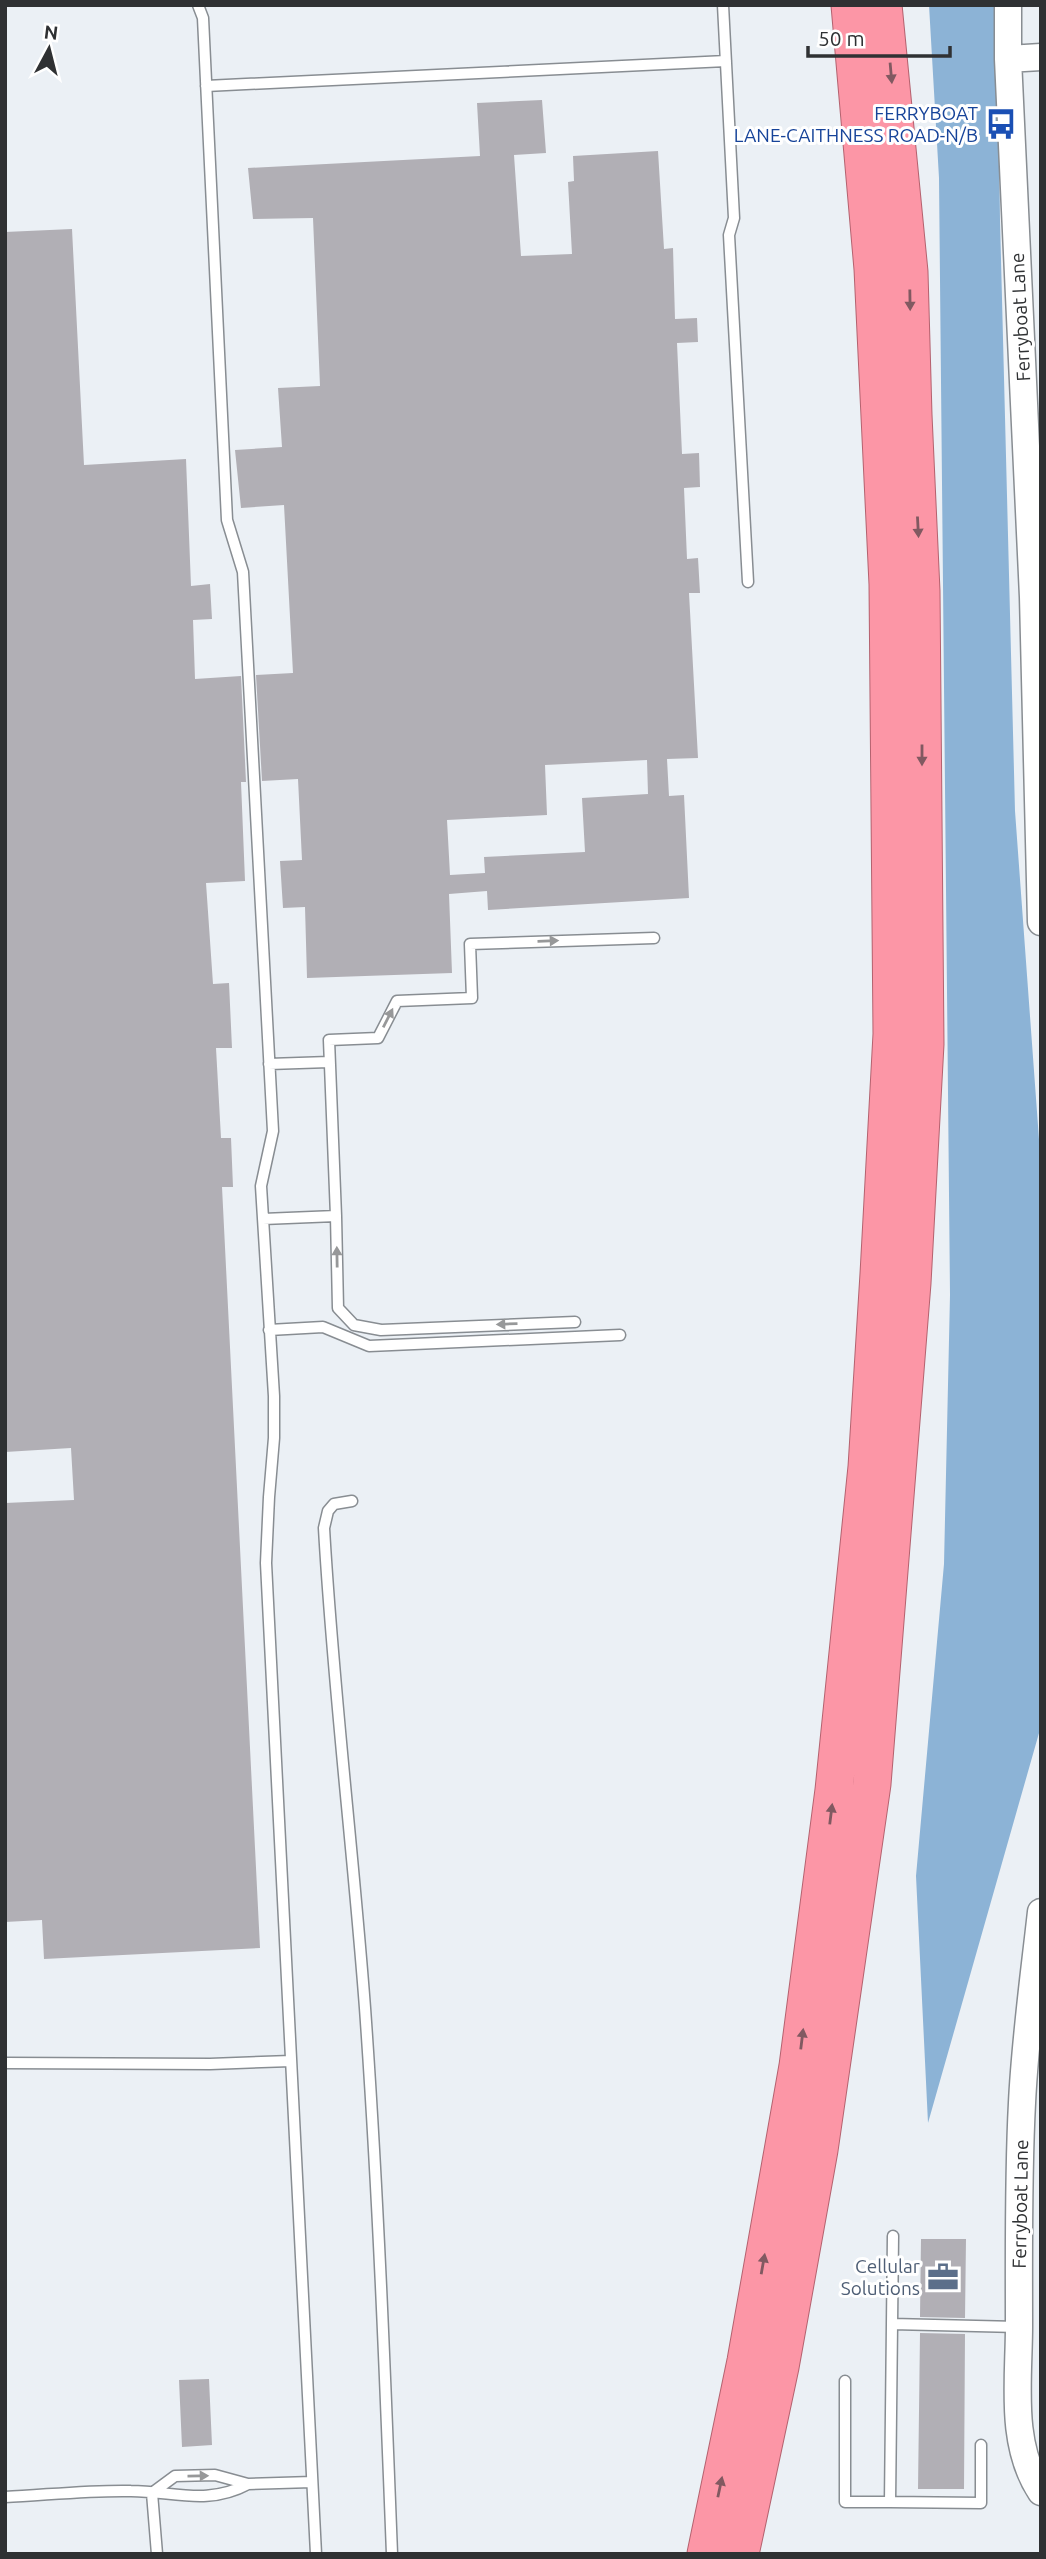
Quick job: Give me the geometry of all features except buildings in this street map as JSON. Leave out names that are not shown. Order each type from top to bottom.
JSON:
[{"type":"highway","points":[[706,2554],[746,2361],[798,2066],[836,1776],[866,1467],[879,1274],[892,1034],[888,584],[873,268],[850,5]]},
{"type":"highway","points":[[740,2554],[780,2367],[819,2150],[872,1784],[912,1283],[925,1044],[921,591],[909,272],[883,5]]},
{"type":"street","name":"Ferryboat Lane","points":[[1008,5],[1008,59],[1033,597],[1041,922]]},
{"type":"street","points":[[1008,59],[1041,57]]},
{"type":"street","name":"Ferryboat Lane","points":[[1041,1912],[1022,2099],[1017,2235],[1017,2413],[1029,2475],[1041,2492]]},
{"type":"lane","points":[[198,5],[202,18],[206,86],[227,520],[243,572],[273,1131],[261,1186],[274,1438],[267,1563],[316,2554]]},
{"type":"lane","points":[[723,5],[734,218],[729,235],[748,582]]},
{"type":"lane","points":[[206,86],[726,61]]},
{"type":"lane","points":[[576,1322],[381,1330],[354,1325],[338,1308],[329,1040],[378,1038],[397,1001],[472,998],[470,944],[654,938]]},
{"type":"lane","points":[[269,1064],[330,1062]]},
{"type":"lane","points":[[263,1219],[336,1216]]},
{"type":"lane","points":[[269,1329],[323,1327],[369,1346],[620,1335]]},
{"type":"lane","points":[[352,1501],[334,1504],[328,1511],[324,1528],[330,1634],[349,1811],[365,2011],[392,2554]]},
{"type":"lane","points":[[5,2063],[210,2064],[291,2061]]},
{"type":"lane","points":[[890,2502],[893,2236]]},
{"type":"lane","points":[[892,2324],[1019,2328]]},
{"type":"lane","points":[[845,2381],[845,2502],[981,2503],[981,2445]]},
{"type":"lane","points":[[152,2493],[175,2476],[215,2475],[248,2484],[312,2482]]},
{"type":"lane","points":[[5,2497],[133,2490],[189,2497],[231,2493],[248,2484]]},
{"type":"lane","points":[[152,2493],[157,2554]]},
{"type":"shaded area","points":[[929,5],[997,5],[1015,811],[1040,1153],[1041,1726],[928,2123],[916,1876],[944,1564],[950,1295],[939,178]]},
{"type":"place","name":"FERRYBOAT LANE-CAITHNESS ROAD-N/B","points":[[1001,124]]},
{"type":"place","name":"Cellular Solutions","points":[[943,2277]]}]
